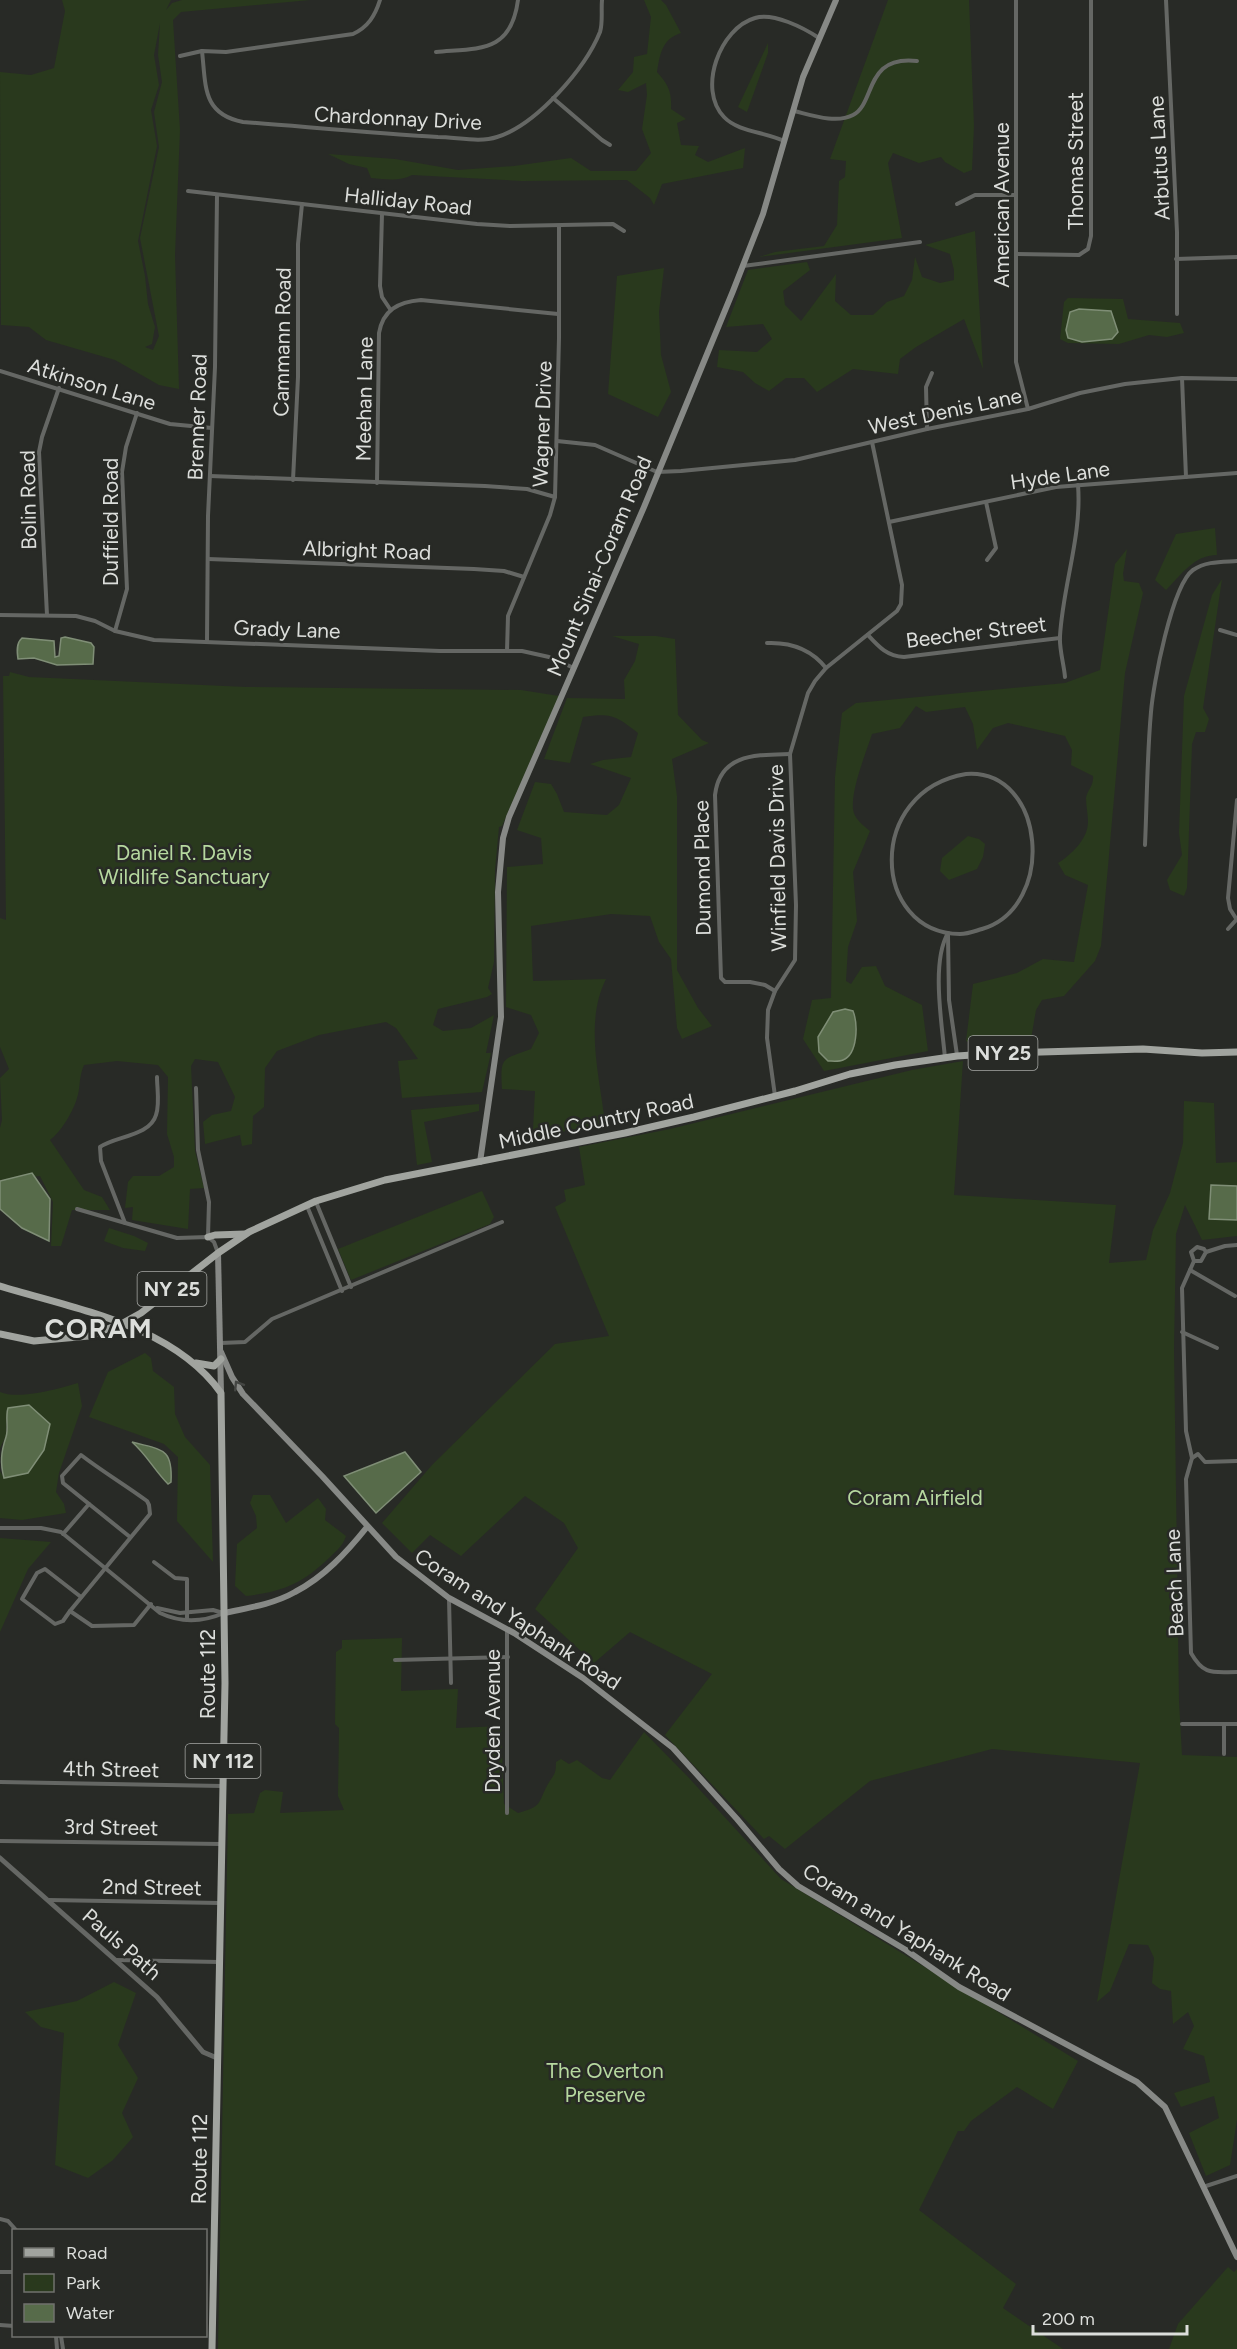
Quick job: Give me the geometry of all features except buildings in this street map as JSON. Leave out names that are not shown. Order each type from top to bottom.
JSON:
[{"type":"main road","name":"Mount Sinai-Coram Road","points":[[480,1162],[501,1017],[498,892],[503,838],[509,817],[742,267],[763,214],[803,77],[836,0]]},
{"type":"main road","name":"Middle Country Road","points":[[0,1334],[34,1341],[89,1336],[123,1323],[141,1312],[218,1252],[247,1234],[316,1201],[386,1180],[625,1133],[776,1097],[850,1074],[957,1056],[1143,1049],[1202,1053],[1237,1052]]},
{"type":"main road","points":[[208,1237],[247,1234]]},
{"type":"main road","points":[[218,1252],[221,1393]]},
{"type":"main road","points":[[0,1286],[123,1323],[154,1338],[193,1362],[221,1393]]},
{"type":"main road","points":[[193,1362],[210,1366],[217,1364],[221,1355]]},
{"type":"main road","name":"Coram and Yaphank Road","points":[[221,1355],[243,1394],[315,1468],[396,1557],[449,1598],[507,1630],[583,1678],[673,1748],[779,1869],[798,1886],[906,1950],[958,1987],[1045,2035],[1127,2076],[1151,2093],[1165,2107],[1237,2257]]},
{"type":"main road","name":"Route 112","points":[[212,2349],[224,1613],[221,1393]]},
{"type":"main road","points":[[224,1613],[262,1605],[295,1592],[325,1571],[367,1527]]},
{"type":"street","points":[[180,56],[202,51],[226,52],[353,34],[363,29],[375,14],[380,0]]},
{"type":"street","points":[[436,52],[493,45],[509,32],[517,13],[518,0]]},
{"type":"street","name":"Chardonnay Drive","points":[[202,51],[207,91],[215,111],[229,120],[243,123],[423,136],[495,138],[515,130],[553,98],[585,60],[601,29],[602,0]]},
{"type":"street","name":"American Avenue","points":[[1016,0],[1016,362],[1028,409]]},
{"type":"street","name":"Thomas Street","points":[[1017,254],[1079,255],[1088,249],[1091,236],[1090,0]]},
{"type":"street","name":"Arbutus Lane","points":[[1166,0],[1175,164],[1177,314]]},
{"type":"street","points":[[784,141],[772,135],[736,125],[724,117],[716,105],[713,68],[722,47],[738,26],[756,17],[780,20],[807,30],[820,38]]},
{"type":"street","points":[[793,111],[816,117],[840,119],[851,116],[859,111],[874,77],[891,64],[908,60],[917,61]]},
{"type":"street","points":[[553,98],[610,145]]},
{"type":"street","name":"Halliday Road","points":[[188,191],[499,225],[614,224],[624,231]]},
{"type":"street","name":"Brenner Road","points":[[207,641],[210,476],[215,368],[217,195]]},
{"type":"street","points":[[957,204],[975,195],[1016,195]]},
{"type":"street","name":"Cammann Road","points":[[293,480],[298,377],[298,244],[302,204]]},
{"type":"street","points":[[382,214],[380,286],[382,297],[390,309]]},
{"type":"street","name":"Wagner Drive","points":[[507,651],[508,616],[555,497],[559,226]]},
{"type":"street","points":[[742,267],[920,243]]},
{"type":"street","points":[[1176,259],[1237,257]]},
{"type":"street","name":"Meehan Lane","points":[[377,483],[379,333],[381,322],[390,309],[406,302],[421,300],[558,314]]},
{"type":"street","name":"Atkinson Lane","points":[[0,371],[170,424],[212,428]]},
{"type":"street","points":[[927,429],[927,387],[932,373]]},
{"type":"street","points":[[1182,378],[1186,477]]},
{"type":"street","name":"West Denis Lane","points":[[657,472],[795,460],[927,429],[1028,409],[1080,393],[1125,384],[1182,378],[1237,379]]},
{"type":"street","name":"Bolin Road","points":[[47,615],[39,452],[59,388]]},
{"type":"street","name":"Duffield Road","points":[[116,631],[127,590],[123,456],[137,413]]},
{"type":"street","points":[[557,441],[595,445],[657,472]]},
{"type":"street","name":"Winfield Davis Drive","points":[[776,1097],[766,1024],[775,991],[795,960],[790,754],[808,693],[826,668],[897,611],[901,604],[902,585],[872,442]]},
{"type":"street","name":"Hyde Lane","points":[[889,522],[1056,487],[1237,473]]},
{"type":"street","points":[[210,476],[528,489],[555,497]]},
{"type":"street","points":[[1065,677],[1060,638],[1076,540],[1080,503],[1078,484]]},
{"type":"street","points":[[986,502],[996,548],[987,560]]},
{"type":"street","name":"Albright Road","points":[[208,559],[504,571],[524,578]]},
{"type":"street","points":[[1145,845],[1151,710],[1170,611],[1178,591],[1192,570],[1210,562],[1237,561]]},
{"type":"street","name":"Grady Lane","points":[[0,615],[76,616],[95,621],[116,631],[154,640],[535,653],[574,668]]},
{"type":"street","points":[[1220,630],[1237,635]]},
{"type":"street","name":"Beecher Street","points":[[868,635],[893,657],[1060,638]]},
{"type":"street","points":[[767,643],[795,645],[819,659],[826,668]]},
{"type":"street","name":"Dumond Place","points":[[775,991],[759,983],[725,982],[721,978],[715,795],[719,778],[734,763],[754,755],[790,754]]},
{"type":"street","points":[[977,774],[1004,786],[1021,804],[1028,821],[1032,841],[1032,869],[1020,900],[1000,921],[973,932],[948,933],[924,925],[904,902],[893,874],[893,841],[903,813],[915,798],[945,780],[977,774]]},
{"type":"street","points":[[1228,929],[1237,920],[1230,909],[1228,898],[1237,800]]},
{"type":"street","points":[[948,933],[950,944],[949,1000],[957,1056]]},
{"type":"street","points":[[945,1058],[939,975],[943,942],[948,933]]},
{"type":"street","points":[[125,1223],[100,1161],[100,1147],[109,1141],[146,1129],[156,1117],[157,1077]]},
{"type":"street","points":[[196,1088],[198,1150],[209,1203],[208,1237]]},
{"type":"street","points":[[316,1201],[351,1287]]},
{"type":"street","points":[[306,1205],[342,1291]]},
{"type":"street","points":[[77,1209],[177,1238],[208,1237],[214,1242],[218,1252]]},
{"type":"street","points":[[221,1342],[245,1342],[272,1319],[502,1222]]},
{"type":"street","name":"Beach Lane","points":[[1194,1261],[1201,1261],[1206,1252],[1237,1245]]},
{"type":"street","name":"Beach Lane","points":[[1206,1252],[1201,1247],[1194,1248],[1191,1252],[1194,1261],[1182,1288],[1186,1431],[1192,1458],[1186,1479],[1191,1653],[1199,1667],[1206,1670],[1237,1672]]},
{"type":"street","points":[[1190,1270],[1235,1296]]},
{"type":"street","points":[[1182,1332],[1217,1348]]},
{"type":"street","points":[[1192,1458],[1198,1454],[1205,1462],[1237,1461]]},
{"type":"street","points":[[81,1597],[45,1569],[37,1573],[22,1599],[55,1624],[63,1621],[150,1514],[149,1505],[117,1478],[109,1477],[81,1455],[62,1476],[63,1483],[130,1538]]},
{"type":"street","points":[[63,1534],[89,1504]]},
{"type":"street","points":[[0,1528],[51,1529],[63,1534],[160,1613],[170,1618],[187,1620],[213,1617],[224,1613]]},
{"type":"street","points":[[154,1562],[175,1578],[187,1579],[187,1620]]},
{"type":"street","points":[[449,1598],[451,1683]]},
{"type":"street","points":[[152,1606],[187,1613],[213,1610],[224,1613]]},
{"type":"street","points":[[70,1611],[92,1626],[134,1625],[152,1606]]},
{"type":"street","name":"Dryden Avenue","points":[[507,1630],[507,1813]]},
{"type":"street","points":[[395,1660],[508,1657]]},
{"type":"street","points":[[1182,1724],[1237,1724]]},
{"type":"street","points":[[1224,1724],[1224,1754]]},
{"type":"street","name":"4th Street","points":[[0,1782],[222,1786]]},
{"type":"street","name":"3rd Street","points":[[0,1841],[221,1844]]},
{"type":"street","name":"Pauls Path","points":[[0,1858],[157,1997],[203,2052],[217,2058]]},
{"type":"street","name":"2nd Street","points":[[47,1900],[221,1903]]},
{"type":"street","points":[[116,1960],[219,1962]]},
{"type":"street","points":[[1202,2187],[1237,2176]]},
{"type":"street","points":[[0,2219],[8,2221],[15,2229]]},
{"type":"street","points":[[57,2347],[63,2347]]},
{"type":"green space","points":[[62,0],[171,0],[166,10],[172,3],[182,0],[310,0],[181,12],[173,20],[180,130],[175,255],[179,389],[159,385],[115,360],[46,340],[29,327],[1,325],[0,72],[31,75],[54,68],[65,11]],"holes":[[[160,23],[158,55],[162,82],[154,112],[159,147],[140,238],[159,336],[153,350],[145,347],[152,344],[155,327],[148,304],[138,241],[157,146],[151,110],[159,85],[154,55]]]},
{"type":"green space","points":[[644,0],[661,0],[681,33],[666,43],[661,53],[657,72],[668,89],[671,109],[686,119],[677,123],[681,145],[699,146],[695,155],[708,162],[745,148],[743,168],[662,184],[654,205],[650,198],[627,180],[522,181],[412,175],[397,179],[381,179],[371,178],[367,168],[349,164],[328,154],[395,159],[458,170],[514,166],[571,158],[591,171],[636,171],[651,153],[642,129],[647,95],[646,83],[628,92],[618,90],[633,72],[634,57],[647,54],[651,17]]},
{"type":"green space","points":[[888,0],[969,0],[974,126],[972,170],[964,173],[945,162],[941,157],[919,163],[893,153],[888,163],[902,238],[759,257],[775,252],[824,246],[837,225],[839,181],[845,177],[846,161],[830,159]]},
{"type":"green space","points":[[768,43],[768,53],[747,112],[738,107]]},
{"type":"green space","points":[[975,231],[983,369],[964,319],[900,359],[898,374],[853,369],[817,392],[804,378],[786,378],[769,391],[755,383],[743,372],[717,367],[719,350],[757,352],[772,339],[763,324],[726,327],[748,270],[807,262],[810,270],[783,291],[785,305],[801,321],[836,274],[835,301],[851,315],[873,315],[887,302],[904,296],[912,280],[915,257],[922,277],[940,283],[954,280],[950,254],[925,245]]},
{"type":"green space","points":[[664,268],[659,312],[661,355],[671,392],[658,417],[608,394],[617,276]]},
{"type":"green space","points":[[1068,298],[1123,299],[1128,319],[1180,323],[1184,333],[1167,337],[1149,335],[1119,344],[1068,343],[1060,339],[1064,302]]},
{"type":"green space","points":[[1215,528],[1217,555],[1201,558],[1195,562],[1166,590],[1155,580],[1176,534]]},
{"type":"green space","points":[[1127,549],[1124,581],[1139,583],[1143,593],[1125,673],[1101,946],[1095,961],[1064,996],[1042,1000],[1036,1010],[1031,1039],[976,1045],[966,1041],[973,984],[1017,973],[1043,959],[1074,962],[1088,885],[1065,875],[1058,863],[1073,851],[1085,834],[1088,822],[1086,798],[1093,776],[1071,765],[1072,750],[1065,736],[1008,723],[993,728],[977,750],[973,724],[965,707],[926,712],[916,706],[900,728],[872,734],[857,781],[853,801],[854,813],[859,822],[870,831],[853,872],[857,921],[848,947],[846,981],[851,984],[862,967],[876,966],[885,986],[922,1005],[928,1051],[824,1071],[803,1039],[812,1000],[831,998],[835,777],[842,713],[856,703],[1065,683],[1100,670],[1115,564]]},
{"type":"green space","points":[[1222,579],[1203,708],[1209,719],[1205,732],[1196,732],[1192,744],[1187,888],[1184,896],[1170,890],[1167,880],[1182,855],[1179,833],[1184,696],[1212,595]]},
{"type":"green space","points":[[612,636],[656,636],[675,639],[678,715],[702,740],[709,743],[672,759],[677,796],[677,970],[698,1008],[712,1026],[682,1039],[677,1028],[671,959],[659,942],[650,916],[611,914],[531,926],[533,981],[606,979],[599,996],[595,1032],[597,1069],[605,1124],[539,1136],[533,1129],[535,1091],[502,1089],[502,1070],[505,1061],[531,1049],[539,1033],[531,1015],[506,1007],[507,867],[543,864],[541,838],[517,830],[535,782],[551,784],[564,812],[607,815],[619,805],[631,778],[590,764],[631,757],[638,733],[624,722],[600,715],[583,717],[570,763],[544,759],[567,698],[625,699],[624,680],[635,661],[639,644]]},
{"type":"green space","name":"Daniel R. Davis Wildlife Sanctuary","points":[[10,672],[29,677],[246,687],[521,690],[559,696],[502,826],[499,827],[495,870],[494,962],[488,988],[492,994],[438,1009],[433,1025],[443,1031],[471,1028],[494,1015],[486,1053],[491,1053],[482,1092],[402,1098],[398,1061],[418,1059],[396,1028],[386,1022],[319,1035],[277,1051],[265,1068],[264,1107],[253,1116],[252,1144],[242,1146],[240,1135],[205,1144],[203,1122],[212,1115],[231,1111],[235,1097],[218,1062],[195,1059],[191,1066],[195,1151],[204,1188],[190,1189],[188,1229],[132,1220],[133,1207],[125,1208],[128,1182],[133,1176],[159,1176],[174,1167],[174,1157],[167,1134],[168,1077],[158,1065],[117,1061],[84,1065],[73,1109],[62,1127],[50,1140],[84,1190],[102,1197],[110,1210],[72,1210],[61,1246],[51,1246],[53,1202],[40,1176],[0,1180],[2,1120],[0,1078],[9,1069],[0,1047],[0,918],[6,920],[3,676],[9,676]]},
{"type":"green space","points":[[968,836],[979,839],[985,844],[983,857],[977,869],[949,880],[940,871],[942,858]]},
{"type":"green space","name":"Coram Airfield","points":[[963,1061],[954,1195],[1116,1205],[1109,1263],[1146,1260],[1153,1230],[1170,1193],[1183,1143],[1184,1101],[1214,1103],[1216,1163],[1237,1162],[1237,1186],[1211,1185],[1210,1219],[1237,1220],[1237,1236],[1202,1240],[1185,1205],[1176,1234],[1174,1350],[1179,1701],[1182,1755],[1237,1757],[1237,2120],[1230,2165],[1206,2176],[1189,2133],[1219,2118],[1214,2096],[1181,2107],[1174,2093],[1210,2082],[1204,2056],[1183,2049],[1194,2026],[1188,2012],[1173,2024],[1171,1991],[1160,1989],[1152,1983],[1154,1958],[1148,1945],[1129,1944],[1110,1991],[1097,2002],[1140,1763],[992,1749],[870,1781],[785,1849],[769,1836],[764,1839],[665,1735],[712,1674],[630,1632],[594,1663],[535,1609],[578,1548],[564,1523],[525,1496],[461,1556],[430,1535],[412,1553],[382,1523],[432,1465],[555,1344],[609,1336],[555,1207],[566,1201],[564,1190],[585,1185],[579,1147],[670,1129],[912,1070]]},
{"type":"green space","points":[[479,1104],[479,1111],[424,1122],[432,1162],[417,1165],[411,1110]]},
{"type":"green space","points":[[482,1191],[494,1217],[490,1224],[351,1280],[338,1249]]},
{"type":"green space","points":[[109,1228],[148,1243],[145,1251],[123,1248],[104,1241]]},
{"type":"green space","points":[[145,1353],[151,1358],[153,1371],[174,1387],[175,1414],[185,1437],[210,1465],[213,1562],[177,1521],[178,1457],[164,1444],[89,1417],[108,1372]]},
{"type":"green space","points":[[78,1383],[82,1406],[59,1473],[56,1492],[64,1504],[66,1513],[22,1520],[0,1518],[0,1471],[4,1478],[28,1473],[6,1415],[6,1436],[0,1448],[0,1392],[28,1394]]},
{"type":"green space","points":[[253,1495],[270,1495],[286,1523],[318,1498],[326,1509],[325,1520],[346,1536],[345,1540],[329,1558],[301,1580],[282,1589],[246,1596],[235,1586],[237,1544],[257,1528],[256,1516],[250,1503]]},
{"type":"green space","points":[[0,1538],[51,1542],[28,1569],[0,1632]]},
{"type":"green space","name":"The Overton Preserve","points":[[402,1638],[401,1691],[458,1689],[456,1728],[501,1726],[504,1804],[518,1813],[536,1806],[556,1770],[556,1762],[561,1759],[569,1764],[577,1760],[602,1778],[610,1780],[644,1732],[781,1879],[1078,2061],[1053,2109],[1017,2087],[971,2121],[964,2131],[958,2131],[919,2210],[1016,2284],[1003,2308],[1063,2349],[218,2349],[228,1814],[254,1813],[260,1793],[265,1790],[283,1792],[280,1813],[344,1810],[338,1796],[339,1728],[335,1724],[336,1652],[342,1648],[342,1640]]},
{"type":"green space","points":[[114,1982],[136,1993],[118,2045],[138,2078],[122,2113],[133,2137],[113,2160],[88,2178],[55,2165],[64,2033],[41,2027],[25,2012],[77,2001]]},
{"type":"green space","points":[[1228,2267],[1234,2272],[1237,2269],[1237,2349],[1169,2349],[1178,2324]]},
{"type":"water","points":[[1079,309],[1111,311],[1118,332],[1112,339],[1082,342],[1068,338],[1066,330],[1070,312]]},
{"type":"water","points":[[22,638],[54,641],[55,657],[59,656],[61,638],[91,643],[94,647],[93,664],[57,665],[34,658],[18,659],[18,645]]},
{"type":"water","points":[[845,1009],[853,1011],[855,1017],[856,1031],[852,1052],[843,1060],[828,1061],[819,1052],[818,1037],[833,1012]]},
{"type":"water","points":[[32,1173],[50,1199],[49,1241],[22,1228],[0,1209],[0,1181]]},
{"type":"water","points":[[1211,1185],[1237,1186],[1237,1220],[1209,1219]]},
{"type":"water","points":[[29,1405],[50,1424],[44,1450],[28,1473],[4,1478],[2,1458],[7,1434],[8,1408]]},
{"type":"water","points":[[132,1442],[158,1449],[167,1456],[170,1462],[171,1482],[168,1484]]},
{"type":"water","points":[[405,1452],[421,1472],[376,1513],[344,1476]]},
{"type":"district","name":"CORAM","points":[[99,1328]]}]
